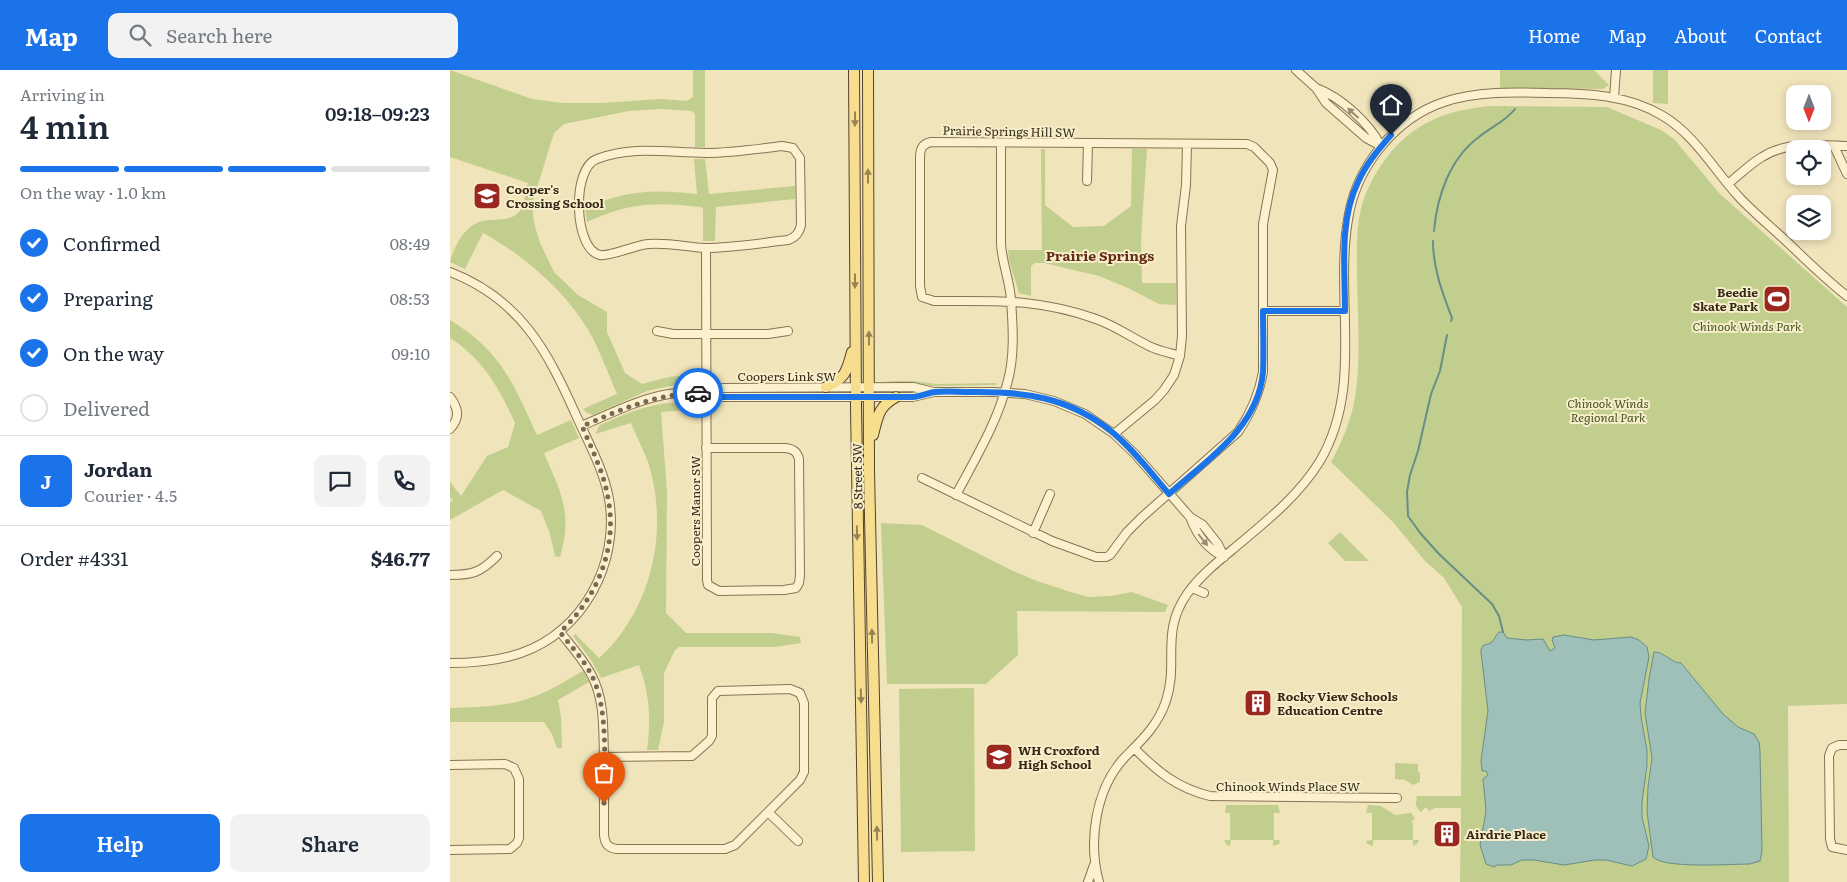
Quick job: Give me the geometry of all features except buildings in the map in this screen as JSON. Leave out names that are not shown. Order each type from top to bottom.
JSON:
[{"type":"main road","name":"8 Street SW","points":[[854,70],[856,392],[864,882]]},
{"type":"main road","name":"8 Street SW","points":[[868,70],[869,448],[878,882]]},
{"type":"main road","points":[[826,387],[842,378],[856,339]]},
{"type":"main road","points":[[869,448],[881,408],[886,402],[896,397]]},
{"type":"main road","points":[[859,882],[864,870]]},
{"type":"street","points":[[1296,70],[1316,88],[1326,103],[1366,138],[1381,146]]},
{"type":"street","points":[[1614,98],[1616,70]]},
{"type":"street","points":[[1088,882],[1094,865],[1095,828],[1107,784],[1123,759],[1152,729],[1166,702],[1170,686],[1170,638],[1173,620],[1179,608],[1192,588],[1297,492],[1310,476],[1327,447],[1338,418],[1345,381],[1345,246],[1350,206],[1366,167],[1381,146],[1408,121],[1444,102],[1468,95],[1565,93],[1614,98],[1653,110],[1674,123],[1689,137],[1740,199],[1847,296]]},
{"type":"street","name":"Prairie Springs Hill SW","points":[[1011,300],[934,301],[922,297],[920,286],[920,158],[922,147],[925,144],[931,142],[1247,144],[1254,147],[1272,166],[1273,174],[1264,209],[1263,311]]},
{"type":"street","points":[[956,494],[995,418],[1005,392],[1012,356],[1010,287],[1002,257],[1001,143]]},
{"type":"street","points":[[1087,181],[1088,144]]},
{"type":"street","points":[[1114,434],[1155,400],[1164,390],[1174,375],[1180,356],[1182,336],[1182,226],[1186,186],[1187,144]]},
{"type":"street","points":[[1728,184],[1762,157],[1782,147],[1804,145],[1847,146]]},
{"type":"street","points":[[782,146],[793,148],[800,158],[801,225],[797,235],[788,240],[706,248],[657,243],[634,246],[605,256],[594,252],[583,233],[578,213],[582,178],[590,164],[596,159],[639,150],[710,153],[782,146]]},
{"type":"street","points":[[1834,146],[1847,174]]},
{"type":"street","name":"Coopers Manor SW","points":[[706,248],[706,448],[708,585],[719,591],[784,590],[796,588],[800,575],[798,454],[795,450],[785,448],[706,448]]},
{"type":"street","points":[[450,272],[480,286],[510,310],[542,346],[553,364],[600,470],[609,498],[611,517],[606,561],[598,581],[578,613],[560,632],[522,653],[484,662],[450,663]]},
{"type":"street","points":[[1011,300],[1048,305],[1078,313],[1113,326],[1150,346],[1180,356]]},
{"type":"street","points":[[922,478],[1033,533],[1096,557],[1106,557],[1110,555],[1127,532],[1227,443],[1248,418],[1260,387],[1263,372],[1263,311],[1345,311]]},
{"type":"street","points":[[657,331],[674,334],[768,334],[788,331]]},
{"type":"street","name":"Coopers Link SW","points":[[582,426],[630,406],[669,394],[706,392],[723,388],[826,387],[856,392]]},
{"type":"street","points":[[869,392],[913,387],[934,392],[1005,392],[1041,397],[1086,414],[1114,434],[1135,454],[1190,516],[1195,530],[1212,551],[1224,557]]},
{"type":"street","name":"Coopers Link SW","points":[[706,392],[723,397],[869,392]]},
{"type":"street","points":[[869,392],[896,397],[920,396],[934,392]]},
{"type":"street","points":[[450,398],[456,406],[458,416],[450,430]]},
{"type":"street","points":[[1033,533],[1050,494]]},
{"type":"street","points":[[450,575],[476,573],[497,556]]},
{"type":"street","points":[[1192,588],[1204,593]]},
{"type":"street","points":[[560,632],[583,662],[596,685],[602,710],[604,835],[606,845],[612,849],[731,848],[800,780],[804,772],[803,697],[795,690],[718,691],[712,698],[712,736],[692,756],[604,757]]},
{"type":"street","points":[[1847,744],[1839,744],[1832,748],[1829,756],[1830,839],[1832,847],[1847,850]]},
{"type":"street","name":"Chinook Winds Place SW","points":[[1135,748],[1173,782],[1192,791],[1210,796],[1398,798]]},
{"type":"street","points":[[450,765],[505,764],[517,772],[519,788],[519,838],[514,848],[504,850],[450,850]]},
{"type":"street","points":[[768,812],[798,841]]},
{"type":"street","points":[[1094,865],[1099,882]]},
{"type":"green space","points":[[450,70],[532,99],[563,103],[601,103],[661,99],[687,101],[693,97],[693,70],[705,70],[705,147],[695,147],[695,114],[692,111],[660,109],[629,111],[564,124],[554,133],[532,204],[534,223],[540,243],[554,272],[578,295],[607,312],[607,332],[625,373],[642,384],[669,377],[698,374],[698,379],[694,383],[647,391],[593,415],[587,413],[583,409],[617,394],[589,331],[556,288],[514,252],[483,233],[465,269],[450,262],[460,239],[473,225],[484,221],[513,217],[517,214],[524,203],[528,183],[450,157]]},
{"type":"green space","points":[[1500,70],[1594,70],[1609,85],[1603,89],[1500,88]]},
{"type":"green space","points":[[1653,70],[1668,70],[1668,104],[1653,103]]},
{"type":"green space","name":"Chinook Winds Regional Park","points":[[1491,106],[1607,107],[1661,130],[1674,139],[1720,194],[1847,307],[1847,704],[1788,706],[1789,882],[1460,882],[1461,808],[1435,808],[1429,811],[1426,807],[1421,812],[1416,806],[1417,796],[1461,796],[1462,607],[1444,578],[1425,561],[1392,521],[1331,462],[1347,428],[1353,410],[1356,391],[1359,345],[1357,237],[1360,213],[1367,191],[1386,158],[1413,131],[1436,118],[1462,110]]},
{"type":"green space","points":[[1041,149],[1045,149],[1045,205],[1073,227],[1104,226],[1131,206],[1132,149],[1147,149],[1141,239],[1142,283],[1176,283],[1176,305],[1159,304],[1099,276],[1044,263],[1035,263],[1031,266],[1031,296],[1019,293],[1009,261],[1008,250],[1042,250]]},
{"type":"green space","points":[[694,159],[705,159],[709,194],[795,186],[795,199],[716,207],[715,241],[703,241],[703,209],[701,207],[670,204],[643,205],[602,215],[587,222],[585,208],[627,194],[653,191],[697,194]]},
{"type":"green space","points":[[450,320],[482,344],[494,356],[512,384],[537,435],[571,420],[579,438],[544,453],[556,480],[565,515],[564,542],[560,557],[555,556],[550,534],[541,511],[503,490],[450,520],[450,502],[453,501],[450,497],[450,482],[461,496],[487,456],[508,447],[515,423],[489,375],[472,355],[450,338]]},
{"type":"green space","points":[[883,381],[914,381],[936,384],[996,383],[997,385],[933,386]]},
{"type":"green space","points":[[678,402],[696,403],[700,409],[661,412],[667,492],[666,613],[686,633],[772,633],[800,637],[801,643],[774,647],[679,647],[675,650],[664,673],[664,722],[658,750],[647,750],[649,707],[639,665],[601,678],[591,660],[573,636],[575,634],[599,658],[615,642],[641,599],[649,577],[657,531],[654,485],[648,462],[631,423],[595,434],[600,425],[628,413],[647,407]]},
{"type":"green space","points":[[881,523],[922,525],[1013,571],[1074,593],[1089,597],[1111,596],[1132,592],[1168,605],[1165,612],[1017,611],[1018,655],[986,684],[887,684]]},
{"type":"green space","points":[[1340,532],[1369,561],[1345,561],[1328,543]]},
{"type":"green space","points":[[583,671],[589,682],[558,700],[561,717],[562,748],[557,748],[552,734],[544,722],[450,722],[450,708],[518,702],[542,694]]},
{"type":"green space","points":[[974,688],[975,851],[901,852],[899,689]]},
{"type":"green space","points":[[1395,763],[1418,764],[1420,782],[1413,785],[1405,780],[1395,779]]},
{"type":"green space","points":[[1226,805],[1278,805],[1280,813],[1274,813],[1274,840],[1280,840],[1279,844],[1273,846],[1273,840],[1231,840],[1230,846],[1227,845],[1224,840],[1230,840],[1230,813],[1225,813]]},
{"type":"green space","points":[[1368,805],[1381,806],[1395,815],[1411,813],[1415,818],[1411,822],[1413,823],[1413,840],[1373,840],[1373,846],[1367,844],[1366,841],[1372,840],[1372,813],[1366,813]]},
{"type":"green space","points":[[1413,840],[1419,840],[1413,846]]},
{"type":"water","points":[[1499,632],[1503,632],[1507,638],[1543,639],[1550,651],[1555,648],[1552,640],[1553,637],[1564,635],[1594,640],[1631,637],[1639,640],[1647,647],[1649,657],[1640,703],[1647,750],[1642,802],[1642,817],[1649,846],[1646,859],[1632,866],[1606,860],[1564,865],[1534,860],[1522,860],[1511,865],[1497,865],[1494,867],[1486,864],[1480,845],[1486,811],[1483,779],[1488,775],[1486,771],[1482,771],[1481,761],[1488,711],[1481,649],[1492,642]]},
{"type":"water","points":[[1654,652],[1658,652],[1677,663],[1681,663],[1723,714],[1738,727],[1754,734],[1759,742],[1762,851],[1760,861],[1750,864],[1684,864],[1660,861],[1653,857],[1647,812],[1652,758],[1645,713]]},
{"type":"waterway","points":[[1434,231],[1442,191],[1460,156],[1479,137],[1515,109]]},
{"type":"waterway","points":[[1433,241],[1436,270],[1452,318],[1451,321]]},
{"type":"waterway","points":[[1447,335],[1440,371],[1431,394],[1418,451],[1410,475],[1407,492],[1408,516],[1439,554],[1492,604],[1499,616],[1503,632]]},
{"type":"way so far","points":[[604,803],[603,726],[600,699],[592,674],[560,632],[589,598],[606,561],[610,539],[611,517],[609,498],[582,426],[652,398],[669,394],[698,393]]},
{"type":"place","name":"Cooper's Crossing School","points":[[487,196]]},
{"type":"place","name":"Beedie Skate Park","points":[[1777,299]]},
{"type":"place","name":"Rocky View Schools Education Centre","points":[[1258,703]]},
{"type":"place","name":"WH Croxford High School","points":[[999,757]]},
{"type":"place","name":"Airdrie Place","points":[[1447,834]]},
{"type":"district","name":"Prairie Springs","points":[[1100,255]]},
{"type":"route","points":[[698,393],[706,392],[723,397],[913,397],[934,392],[1012,392],[1041,397],[1068,406],[1099,422],[1135,454],[1169,494],[1227,443],[1248,418],[1255,403],[1263,372],[1263,311],[1345,311],[1345,246],[1352,199],[1366,167],[1391,135]]},
{"type":"park label","name":"Chinook Winds Park","points":[[1747,326]]}]
